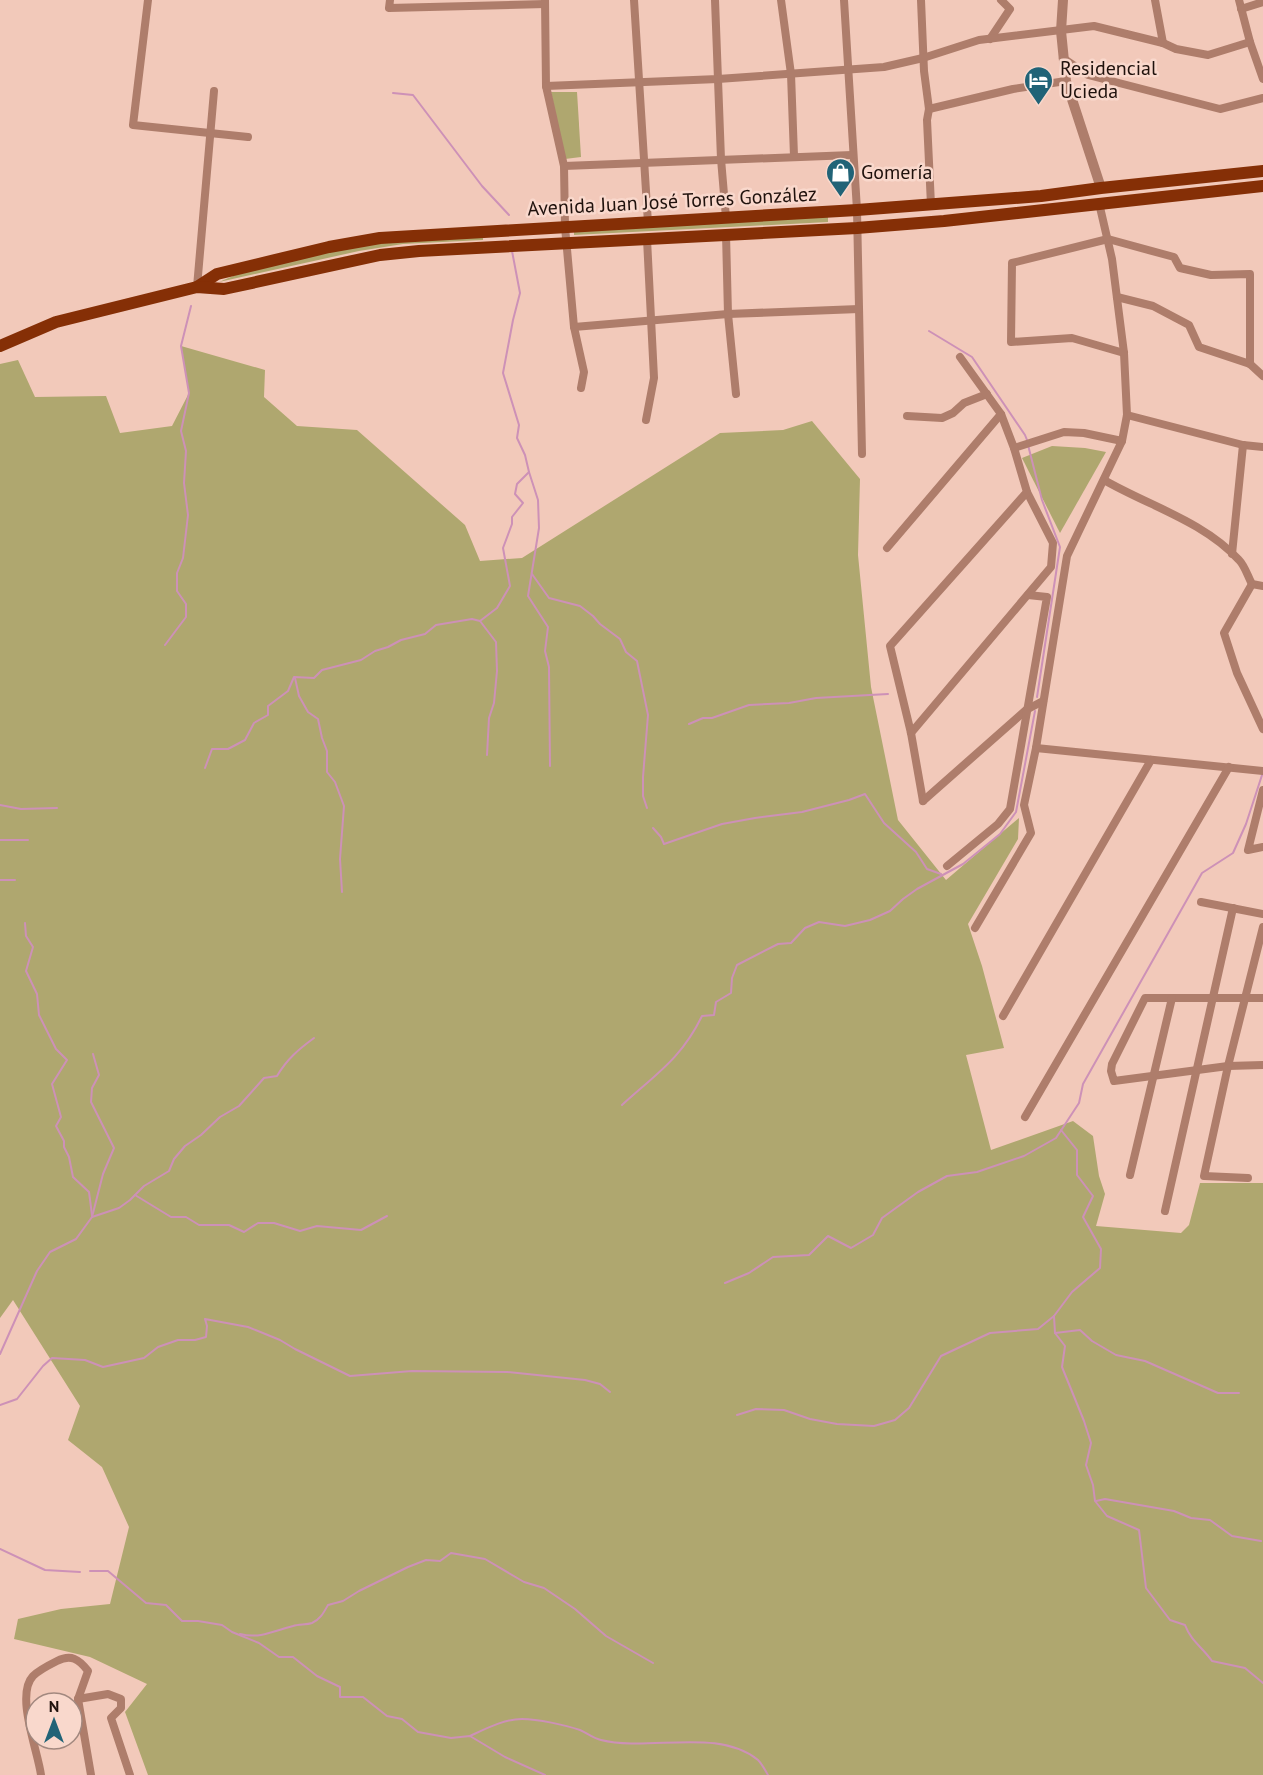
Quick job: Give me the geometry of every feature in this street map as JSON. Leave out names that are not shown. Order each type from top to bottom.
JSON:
[{"type":"main road","name":"Avenida Juan José Torres González","points":[[0,346],[56,322],[197,287],[218,274],[329,247],[415,235],[931,205],[1041,196],[1263,171]]},
{"type":"main road","name":"Avenida Juan José Torres González","points":[[197,287],[224,289],[380,255],[419,251],[857,228],[944,221],[1263,186]]},
{"type":"main road","points":[[526,229],[527,246]]},
{"type":"street","points":[[148,0],[133,125],[248,136]]},
{"type":"street","points":[[390,0],[389,8],[545,2],[546,86],[564,166],[566,244],[574,327],[584,372],[581,388]]},
{"type":"street","points":[[634,0],[648,223]]},
{"type":"street","points":[[715,0],[721,159],[726,218]]},
{"type":"street","points":[[781,0],[790,74],[794,156]]},
{"type":"street","points":[[844,0],[857,228],[862,454]]},
{"type":"street","points":[[921,0],[923,58],[929,109],[927,120],[931,205]]},
{"type":"street","points":[[990,39],[1010,9],[1001,0]]},
{"type":"street","points":[[1063,0],[1062,31],[1066,81],[1101,188]]},
{"type":"street","points":[[1155,0],[1163,44]]},
{"type":"street","points":[[1263,2],[1240,4],[1263,79]]},
{"type":"street","points":[[546,86],[718,79],[884,68],[979,40],[1094,26],[1176,49],[1208,55],[1250,42]]},
{"type":"street","points":[[1063,57],[1088,75],[1220,109],[1263,98]]},
{"type":"street","points":[[929,109],[1013,89],[1066,81]]},
{"type":"street","points":[[197,287],[214,91]]},
{"type":"street","points":[[564,166],[852,155]]},
{"type":"street","points":[[975,928],[1031,832],[1024,805],[1036,748],[1067,556],[1122,441],[1127,415],[1124,353],[1117,297],[1108,239],[1099,203]]},
{"type":"street","points":[[726,234],[728,314],[736,394]]},
{"type":"street","points":[[646,239],[654,378],[646,420]]},
{"type":"street","points":[[1124,353],[1072,338],[1011,342],[1012,263],[1108,239],[1174,257],[1180,268],[1211,275],[1250,274],[1250,364]]},
{"type":"street","points":[[1117,297],[1160,310],[1188,325],[1199,347],[1250,364],[1263,376]]},
{"type":"street","points":[[574,327],[728,314],[859,309]]},
{"type":"street","points":[[911,733],[1051,567],[1053,543],[1027,492],[1014,447],[1001,414],[960,357]]},
{"type":"street","points":[[907,416],[942,418],[953,413],[964,403],[987,394]]},
{"type":"street","points":[[887,548],[1001,414]]},
{"type":"street","points":[[1127,415],[1243,445],[1263,447]]},
{"type":"street","points":[[1014,447],[1064,432],[1084,433],[1122,441]]},
{"type":"street","points":[[1232,554],[1243,445]]},
{"type":"street","points":[[1104,480],[1132,496],[1188,521],[1205,532],[1241,561],[1252,584]]},
{"type":"street","points":[[1027,492],[890,646],[911,733],[923,801],[1027,709],[1043,701]]},
{"type":"street","points":[[1252,584],[1263,586]]},
{"type":"street","points":[[1252,584],[1224,633],[1237,673],[1258,706],[1263,729]]},
{"type":"street","points":[[946,866],[998,824],[1010,809],[1047,597],[1028,595]]},
{"type":"street","points":[[1036,748],[1263,771]]},
{"type":"street","points":[[1003,1016],[1151,760]]},
{"type":"street","points":[[1025,1118],[1229,767]]},
{"type":"street","points":[[1263,790],[1248,849],[1263,847]]},
{"type":"street","points":[[1201,902],[1263,914]]},
{"type":"street","points":[[1165,1211],[1233,908]]},
{"type":"street","points":[[1248,1178],[1204,1176],[1228,1066],[1263,927]]},
{"type":"street","points":[[1263,998],[1145,998],[1112,1064],[1111,1071],[1114,1081],[1228,1066],[1263,1065]]},
{"type":"street","points":[[1130,1174],[1172,998]]},
{"type":"street","points":[[27,1691],[33,1677],[63,1658],[71,1657],[81,1661],[88,1671],[81,1691]]},
{"type":"street","points":[[84,1698],[108,1694],[121,1699],[121,1708],[111,1718],[130,1775]]},
{"type":"street","points":[[84,1734],[91,1775]]},
{"type":"street","points":[[37,1751],[41,1775]]},
{"type":"shaded area","points":[[551,92],[577,92],[581,157],[565,159]]},
{"type":"shaded area","points":[[828,216],[828,222],[574,235],[574,228]]},
{"type":"shaded area","points":[[483,234],[483,240],[403,244],[359,251],[219,282],[245,271],[367,243]]},
{"type":"shaded area","points":[[181,346],[265,370],[264,397],[297,426],[357,430],[465,525],[480,561],[522,558],[720,433],[783,430],[812,421],[860,479],[858,555],[871,687],[898,820],[946,880],[1019,818],[1018,839],[968,924],[1004,1048],[966,1055],[991,1150],[1073,1121],[1093,1136],[1099,1176],[1105,1194],[1096,1226],[1181,1233],[1189,1225],[1200,1183],[1263,1183],[1263,1775],[148,1775],[125,1712],[147,1684],[90,1657],[14,1639],[18,1619],[61,1609],[110,1604],[129,1527],[102,1467],[68,1440],[80,1406],[13,1300],[0,1318],[0,364],[18,360],[35,397],[106,396],[120,433],[172,426],[189,393]]},
{"type":"shaded area","points":[[1052,446],[1106,452],[1060,533],[1022,458]]},
{"type":"waterway","points":[[393,93],[413,95],[482,186],[509,215]]},
{"type":"waterway","points":[[205,768],[212,749],[228,749],[245,740],[254,723],[268,715],[268,706],[288,691],[294,677],[314,678],[322,670],[361,660],[401,640],[425,634],[436,625],[472,619],[480,621],[497,608],[510,586],[503,548],[512,524],[512,517],[523,503],[515,494],[517,484],[529,472],[525,455],[517,438],[519,425],[503,373],[520,293],[512,251]]},
{"type":"waterway","points":[[165,645],[186,617],[186,604],[177,591],[177,573],[183,558],[188,515],[184,483],[186,451],[181,431],[189,393],[181,346],[191,306]]},
{"type":"waterway","points":[[929,331],[972,357],[1027,440]]},
{"type":"waterway","points":[[1028,445],[1042,500],[1060,547],[1037,697]]},
{"type":"waterway","points":[[529,472],[538,500],[539,528],[528,596],[548,627],[545,651],[549,667],[550,766]]},
{"type":"waterway","points":[[532,574],[549,598],[580,606],[620,639],[626,652],[637,661],[648,715],[643,777],[643,796],[647,808]]},
{"type":"waterway","points":[[480,621],[496,642],[497,671],[494,703],[489,718],[487,755]]},
{"type":"waterway","points":[[295,678],[299,696],[308,712],[318,719],[327,751],[327,772],[335,782],[344,806],[340,859],[342,892]]},
{"type":"waterway","points":[[689,724],[749,705],[888,694]]},
{"type":"waterway","points":[[622,1105],[676,1055],[702,1016],[714,1015],[716,1002],[731,993],[732,978],[737,965],[778,944],[791,943],[805,928],[819,922],[845,926],[870,920],[890,911],[917,889],[963,864],[1000,834],[1016,812],[1035,711]]},
{"type":"waterway","points":[[725,1283],[749,1273],[773,1257],[809,1255],[828,1236],[851,1248],[873,1235],[882,1218],[918,1192],[947,1176],[977,1172],[1024,1156],[1056,1138],[1079,1103],[1083,1084],[1202,873],[1233,853],[1246,824],[1263,772]]},
{"type":"waterway","points":[[653,828],[664,844],[722,824],[802,812],[865,794],[884,823],[916,852],[927,869],[941,874]]},
{"type":"waterway","points":[[0,805],[21,809],[57,808]]},
{"type":"waterway","points":[[0,840],[28,840]]},
{"type":"waterway","points":[[0,880],[15,880]]},
{"type":"waterway","points":[[25,923],[26,936],[33,947],[26,971],[37,994],[39,1015],[56,1049],[67,1060],[52,1084],[61,1117],[56,1126],[64,1141],[73,1177],[89,1192],[92,1215]]},
{"type":"waterway","points":[[92,1217],[119,1208],[144,1186],[169,1171],[174,1159],[185,1146],[220,1117],[239,1106],[264,1078],[277,1076],[285,1064],[314,1038]]},
{"type":"waterway","points":[[0,1354],[37,1271],[50,1252],[76,1239],[92,1217],[103,1174],[114,1148],[91,1102],[92,1088],[99,1075],[93,1054]]},
{"type":"waterway","points":[[737,1415],[756,1409],[784,1410],[810,1419],[837,1424],[874,1426],[895,1420],[909,1408],[941,1356],[990,1333],[1038,1329],[1054,1316],[1072,1292],[1100,1268],[1101,1249],[1083,1217],[1093,1196],[1077,1175],[1077,1150],[1061,1130]]},
{"type":"waterway","points":[[135,1195],[171,1217],[186,1217],[199,1225],[229,1225],[244,1232],[258,1223],[274,1223],[300,1231],[317,1226],[361,1230],[387,1216]]},
{"type":"waterway","points":[[1054,1316],[1055,1333],[1065,1346],[1062,1367],[1091,1443],[1086,1465],[1093,1485],[1095,1501],[1107,1516],[1139,1530],[1146,1588],[1170,1620],[1185,1625],[1187,1631],[1212,1661],[1245,1668],[1263,1683]]},
{"type":"waterway","points":[[0,1405],[17,1399],[52,1358],[85,1360],[103,1367],[144,1358],[158,1347],[178,1340],[195,1340],[206,1337],[205,1319],[248,1327],[280,1340],[350,1376],[412,1371],[507,1372],[585,1380],[600,1384],[610,1392]]},
{"type":"waterway","points":[[1055,1333],[1080,1330],[1092,1341],[1116,1355],[1145,1361],[1218,1393],[1239,1393]]},
{"type":"waterway","points":[[1096,1501],[1105,1499],[1174,1511],[1191,1518],[1210,1520],[1232,1536],[1261,1541]]},
{"type":"waterway","points":[[0,1549],[45,1570],[80,1572]]},
{"type":"waterway","points":[[240,1634],[261,1635],[315,1622],[328,1605],[343,1601],[408,1567],[426,1560],[440,1561],[451,1553],[485,1559],[524,1582],[544,1588],[575,1609],[606,1636],[653,1663]]},
{"type":"waterway","points":[[90,1571],[108,1571],[146,1603],[166,1605],[182,1621],[222,1625],[232,1632],[259,1643],[279,1657],[293,1657],[317,1676],[340,1687],[340,1697],[363,1697],[387,1716],[402,1719],[418,1732],[451,1738],[470,1736],[505,1757],[545,1775]]},
{"type":"waterway","points":[[470,1736],[508,1721],[536,1720],[567,1726],[598,1739],[620,1743],[703,1742],[723,1745],[742,1750],[758,1760],[768,1775]]},
{"type":"place","name":"Residencial Ucieda","points":[[1039,106]]},
{"type":"place","name":"Gomería","points":[[840,198]]}]
